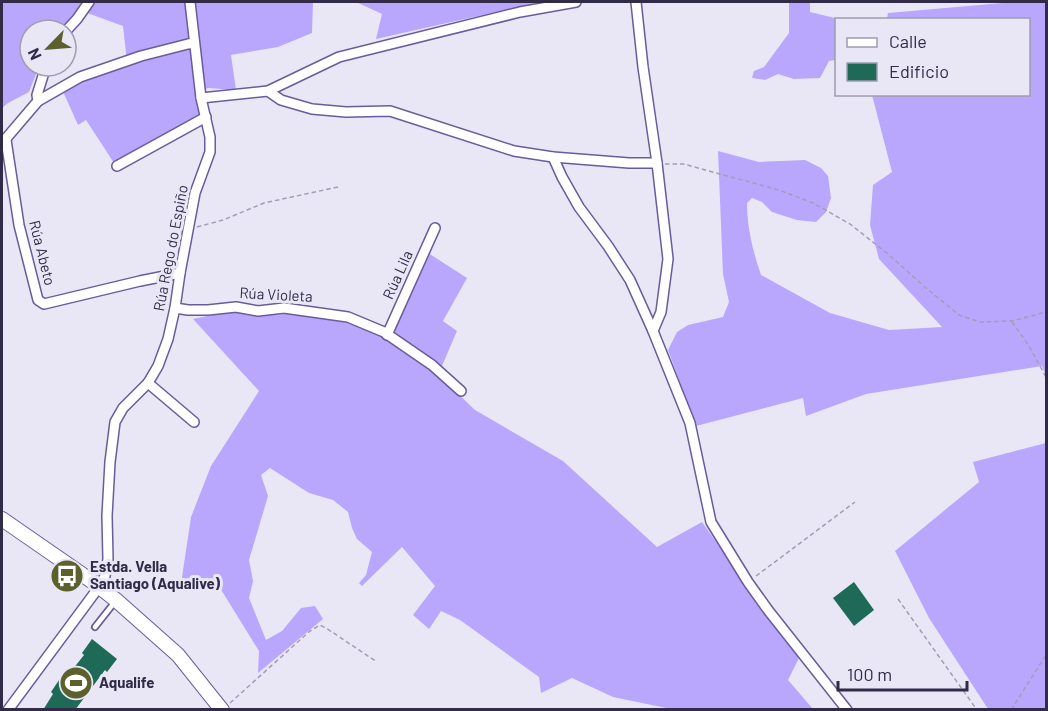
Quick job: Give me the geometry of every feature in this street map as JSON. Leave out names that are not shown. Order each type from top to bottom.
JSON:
[{"type":"main road","points":[[2,519],[116,600],[178,655],[226,706]]},
{"type":"street","points":[[78,18],[89,2]]},
{"type":"street","name":"Rúa Rego do Espiño","points":[[8,710],[105,576],[108,560],[109,473],[115,422],[123,408],[148,383],[158,366],[168,339],[195,193],[210,152],[210,137],[201,98],[190,2]]},
{"type":"street","points":[[201,98],[268,91],[339,57],[477,22],[576,2]]},
{"type":"street","points":[[636,2],[668,260],[661,312],[653,331]]},
{"type":"street","points":[[4,142],[38,101],[80,77],[141,56],[194,43]]},
{"type":"street","points":[[38,101],[37,95],[42,78]]},
{"type":"street","points":[[268,91],[281,100],[312,109],[346,112],[390,111],[514,151],[553,157],[657,164]]},
{"type":"street","points":[[117,166],[206,117]]},
{"type":"street","name":"Rúa Abeto","points":[[4,142],[19,225],[38,300],[44,304],[180,273]]},
{"type":"street","points":[[553,157],[561,177],[579,207],[609,246],[630,280],[653,331],[690,423],[711,522],[774,619],[847,710]]},
{"type":"street","name":"Rúa Lila","points":[[387,335],[435,228]]},
{"type":"street","name":"Rúa Violeta","points":[[175,308],[208,310],[236,307],[258,311],[284,308],[348,316],[387,335],[432,365],[461,391]]},
{"type":"street","points":[[148,383],[194,422]]},
{"type":"lane","points":[[95,627],[116,600]]},
{"type":"path","points":[[657,164],[684,164],[779,190],[813,203],[850,224],[959,315],[980,322],[1012,321],[1047,312]]},
{"type":"path","points":[[188,229],[223,220],[264,203],[338,187]]},
{"type":"path","points":[[1012,321],[1047,377]]},
{"type":"path","points":[[748,582],[855,502]]},
{"type":"path","points":[[898,599],[977,710]]},
{"type":"path","points":[[226,706],[310,631],[320,625],[376,662]]},
{"type":"path","points":[[1011,710],[1047,655]]},
{"type":"shaded area","points":[[2,2],[313,2],[312,33],[278,47],[231,55],[236,90],[208,88],[195,94],[203,113],[114,163],[86,120],[78,125],[61,87],[127,62],[123,26],[79,10],[72,18],[18,18],[18,78],[34,78],[29,92],[2,108]]},
{"type":"shaded area","points":[[356,2],[540,2],[376,39],[382,14]]},
{"type":"shaded area","points":[[789,2],[810,2],[810,12],[835,18],[835,60],[829,61],[820,78],[794,79],[778,74],[765,80],[752,78],[754,71],[764,67],[789,33]]},
{"type":"shaded area","points":[[1014,2],[1046,2],[1046,376],[1042,366],[866,394],[806,416],[803,398],[696,426],[668,350],[677,332],[688,325],[723,317],[729,302],[723,274],[718,151],[759,162],[805,160],[821,168],[828,176],[831,198],[826,212],[816,222],[797,220],[772,212],[762,202],[752,198],[747,203],[751,239],[761,275],[830,313],[889,330],[942,327],[879,259],[870,225],[873,185],[892,172],[872,96],[1030,96],[1030,18],[887,18],[888,13]]},
{"type":"shaded area","points":[[425,251],[467,278],[443,321],[457,331],[441,368],[451,387],[475,410],[563,461],[657,547],[702,522],[799,658],[788,680],[813,709],[671,709],[613,697],[572,678],[541,693],[539,677],[460,620],[441,611],[429,629],[413,615],[435,586],[402,547],[362,586],[359,583],[366,575],[372,552],[357,539],[348,512],[333,500],[309,493],[270,468],[261,475],[268,496],[249,560],[253,581],[249,598],[266,640],[282,631],[301,608],[315,606],[323,619],[258,673],[259,651],[220,588],[200,580],[181,584],[191,517],[211,466],[259,391],[193,319],[232,311],[258,316],[300,313],[344,322],[385,337]]},
{"type":"shaded area","points":[[1046,443],[1046,709],[988,709],[929,618],[895,551],[979,482],[973,462]]},
{"type":"building","points":[[854,582],[874,610],[854,626],[833,598]]},
{"type":"building","name":"Aqualife","points":[[92,639],[117,659],[107,672],[105,670],[75,710],[43,710],[53,694],[51,692],[65,671],[69,674],[84,655],[82,653]]},
{"type":"place","name":"Estda. Vella Santiago (Aqualive)","points":[[67,576]]},
{"type":"place","name":"Aqualife","points":[[76,683]]}]
